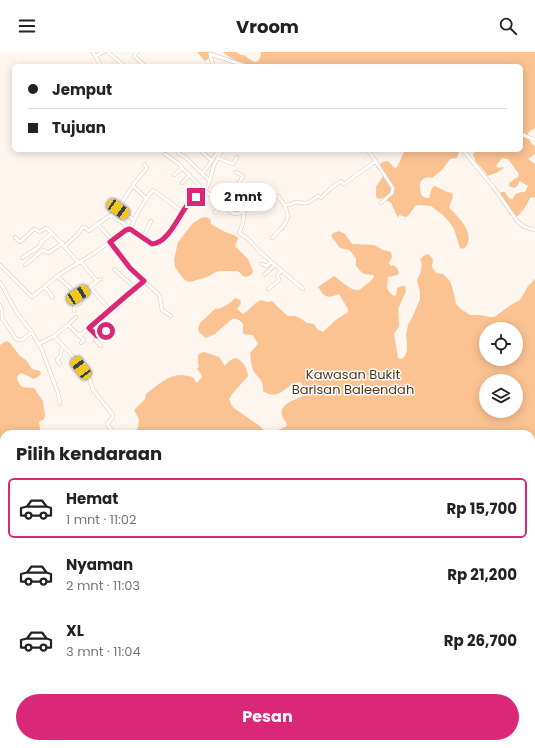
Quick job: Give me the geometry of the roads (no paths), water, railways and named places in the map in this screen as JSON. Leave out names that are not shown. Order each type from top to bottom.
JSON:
[{"type":"street","points":[[94,52],[100,64]]},
{"type":"street","points":[[96,56],[103,52]]},
{"type":"street","points":[[108,52],[122,64]]},
{"type":"street","points":[[130,52],[143,64]]},
{"type":"street","points":[[134,56],[137,52]]},
{"type":"street","points":[[210,53],[235,64]]},
{"type":"street","points":[[210,53],[213,64]]},
{"type":"street","points":[[99,61],[102,64]]},
{"type":"street","points":[[523,135],[535,140]]},
{"type":"street","points":[[202,152],[212,161]]},
{"type":"street","points":[[202,174],[218,152]]},
{"type":"street","points":[[112,214],[116,219],[125,224],[128,230],[152,244],[156,244],[162,240],[171,229],[190,202],[205,191],[210,181],[213,167],[221,152]]},
{"type":"street","points":[[369,152],[393,188],[392,192],[381,203]]},
{"type":"street","points":[[465,152],[494,188],[518,222],[535,230]]},
{"type":"street","points":[[178,153],[184,156],[210,181]]},
{"type":"street","points":[[165,154],[179,164],[205,191],[234,214],[248,210],[275,195],[278,196],[285,205],[288,219],[286,224],[272,238]]},
{"type":"street","points":[[218,158],[232,164],[237,157]]},
{"type":"street","points":[[285,205],[295,202],[306,204],[310,203],[317,196],[321,198],[341,181],[344,184],[376,161]]},
{"type":"street","points":[[25,265],[43,250],[48,253],[64,245],[77,235],[83,227],[89,231],[118,209],[147,168],[144,164]]},
{"type":"street","points":[[174,175],[182,168]]},
{"type":"street","points":[[225,207],[243,176],[236,172]]},
{"type":"street","points":[[182,183],[190,175]]},
{"type":"street","points":[[133,186],[146,198]]},
{"type":"street","points":[[0,265],[32,297],[57,276],[80,263],[128,230],[146,198],[153,190],[183,212]]},
{"type":"street","points":[[241,200],[248,210]]},
{"type":"street","points":[[215,213],[222,204]]},
{"type":"street","points":[[118,209],[134,220]]},
{"type":"street","points":[[243,212],[243,225],[239,233],[247,238],[260,252],[303,289]]},
{"type":"street","points":[[143,238],[151,221]]},
{"type":"street","points":[[98,224],[130,268],[158,294],[160,297],[162,310],[171,316]]},
{"type":"street","points":[[15,237],[20,242],[34,229],[40,232],[46,228],[97,281]]},
{"type":"street","points":[[22,258],[39,247],[42,242],[52,233]]},
{"type":"street","points":[[262,264],[266,266],[271,262]]},
{"type":"street","points":[[264,275],[275,265]]},
{"type":"street","points":[[114,269],[135,288]]},
{"type":"street","points":[[268,289],[278,281],[279,279],[277,276],[282,271]]},
{"type":"street","points":[[57,276],[78,295],[81,302],[74,307],[74,311]]},
{"type":"street","points":[[78,295],[101,278]]},
{"type":"street","points":[[79,336],[144,281]]},
{"type":"street","points":[[0,282],[17,313],[32,332],[42,350],[50,368],[60,404]]},
{"type":"street","points":[[45,287],[53,298]]},
{"type":"street","points":[[90,287],[110,310]]},
{"type":"street","points":[[0,305],[2,318],[16,339],[22,340],[32,332]]},
{"type":"street","points":[[103,316],[108,320]]},
{"type":"street","points":[[39,344],[54,336],[76,317]]},
{"type":"street","points":[[68,325],[84,340],[81,343]]},
{"type":"street","points":[[89,328],[97,336]]},
{"type":"street","points":[[101,346],[95,340],[97,336],[105,330],[110,334]]},
{"type":"street","points":[[54,336],[86,374],[90,380],[93,390],[113,415],[113,418],[107,424],[112,430]]},
{"type":"street","points":[[60,364],[57,360],[61,355],[63,346]]},
{"type":"park label","name":"Kawasan Bukit Barisan Baleendah","points":[[353,382]]}]
